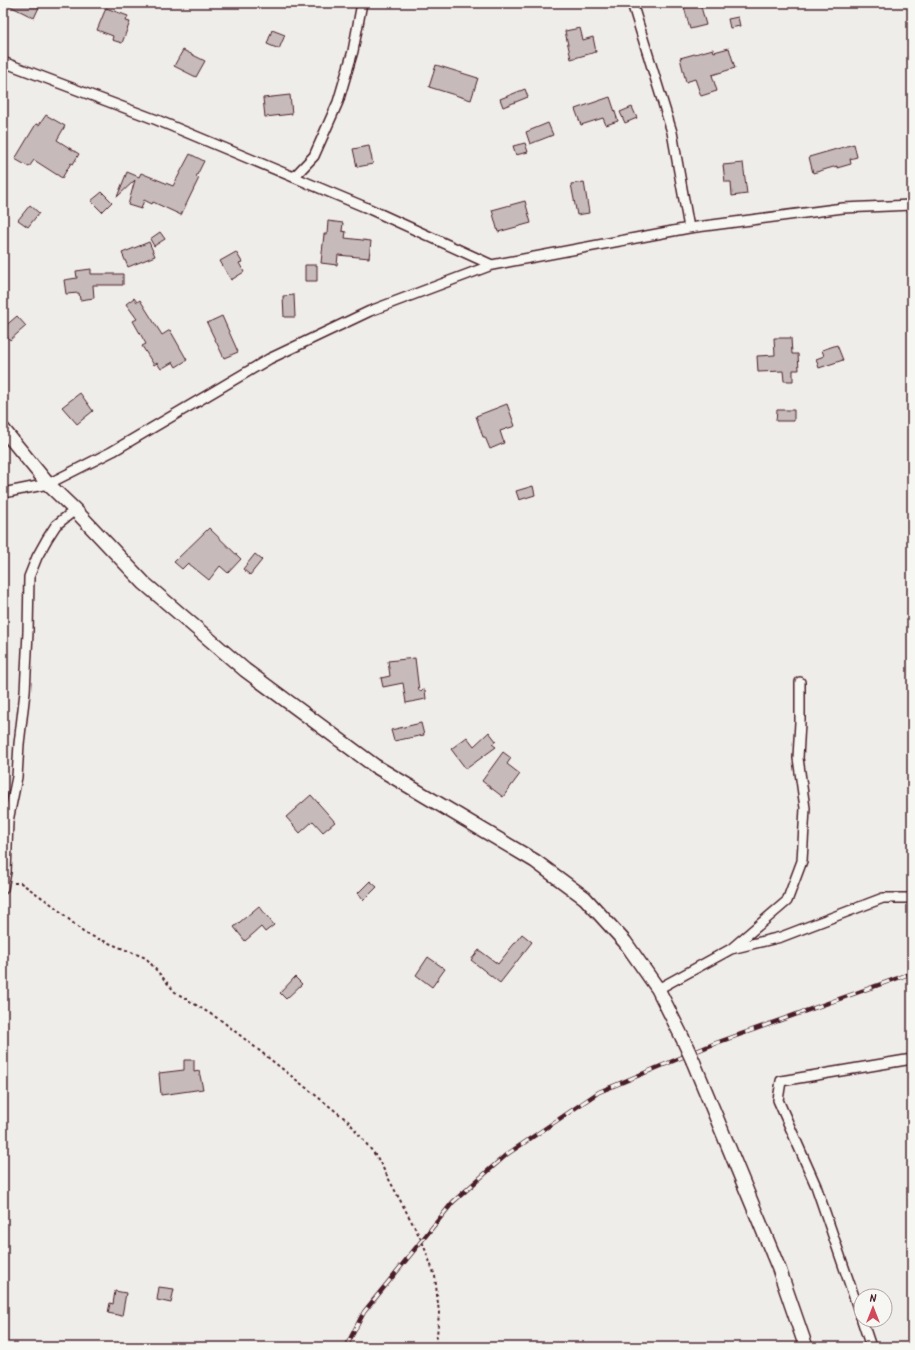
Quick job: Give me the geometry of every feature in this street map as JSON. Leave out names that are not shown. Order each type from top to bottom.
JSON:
[{"type":"main road","points":[[3,429],[48,484],[75,510],[144,583],[245,670],[375,766],[535,862],[585,898],[625,942],[658,989],[682,1036],[779,1269],[806,1347]]},
{"type":"street","points":[[294,177],[314,156],[338,102],[353,51],[362,3]]},
{"type":"street","points":[[632,3],[672,132],[689,228]]},
{"type":"street","points":[[3,62],[157,120],[365,207],[492,265]]},
{"type":"street","points":[[3,493],[48,484],[113,451],[269,359],[370,311],[492,265],[689,228],[843,208],[912,205]]},
{"type":"street","points":[[3,885],[8,821],[17,777],[25,692],[29,577],[36,557],[56,525],[75,510]]},
{"type":"street","points":[[658,989],[731,949],[787,901],[802,861],[805,808],[798,758],[800,682]]},
{"type":"street","points":[[731,949],[781,937],[883,898],[912,898]]},
{"type":"street","points":[[853,1294],[816,1186],[778,1100],[781,1081],[912,1059]]},
{"type":"street","points":[[865,1328],[871,1347]]},
{"type":"path","points":[[3,885],[21,883],[54,906],[84,932],[146,958],[175,992],[222,1021],[348,1121],[377,1157],[422,1241],[435,1276],[439,1313],[436,1347]]},
{"type":"building","points":[[4,3],[41,3],[34,18]]},
{"type":"building","points":[[683,3],[700,3],[706,25],[690,29]]},
{"type":"building","points":[[106,8],[128,16],[126,21],[130,22],[122,43],[112,40],[113,36],[97,30]]},
{"type":"building","points":[[738,17],[740,26],[730,28],[728,19]]},
{"type":"building","points":[[580,28],[583,40],[593,37],[596,52],[571,59],[565,31]]},
{"type":"building","points":[[272,30],[285,35],[279,49],[267,44]]},
{"type":"building","points":[[729,48],[735,68],[712,75],[717,91],[701,96],[695,79],[686,82],[680,58],[713,49],[714,52]]},
{"type":"building","points":[[183,50],[205,61],[196,77],[174,66]]},
{"type":"building","points":[[436,65],[478,78],[471,100],[429,87]]},
{"type":"building","points":[[525,89],[528,97],[503,107],[500,99]]},
{"type":"building","points":[[290,95],[292,114],[265,117],[263,98]]},
{"type":"building","points":[[610,97],[618,121],[606,125],[603,118],[581,125],[575,109]]},
{"type":"building","points":[[632,107],[637,118],[625,123],[620,112]]},
{"type":"building","points":[[46,115],[65,126],[57,140],[79,154],[73,164],[71,163],[62,178],[34,160],[29,167],[15,159],[36,124],[39,125]]},
{"type":"building","points":[[548,123],[553,135],[530,144],[526,132]]},
{"type":"building","points":[[525,143],[528,152],[516,155],[513,146]]},
{"type":"building","points":[[854,144],[857,157],[850,159],[851,164],[837,168],[837,166],[813,173],[809,157]]},
{"type":"building","points":[[369,146],[373,164],[357,167],[353,149]]},
{"type":"building","points":[[190,154],[204,161],[196,177],[199,178],[181,215],[153,202],[152,204],[144,200],[141,209],[128,205],[135,180],[117,197],[127,172],[139,177],[141,173],[173,186]]},
{"type":"building","points":[[743,163],[747,194],[732,196],[731,182],[725,182],[723,165]]},
{"type":"building","points":[[584,182],[589,213],[577,215],[571,184]]},
{"type":"building","points":[[102,192],[112,202],[102,212],[91,201]]},
{"type":"building","points":[[525,201],[531,223],[498,232],[492,210]]},
{"type":"building","points":[[30,205],[39,213],[28,227],[18,220]]},
{"type":"building","points":[[328,221],[343,223],[342,231],[346,232],[345,238],[371,241],[369,258],[338,255],[337,265],[321,263],[324,234],[327,234]]},
{"type":"building","points":[[160,232],[165,239],[154,246],[150,239]]},
{"type":"building","points":[[149,242],[155,256],[128,267],[122,253]]},
{"type":"building","points":[[236,252],[242,262],[239,263],[244,272],[231,280],[220,261]]},
{"type":"building","points":[[305,265],[317,265],[317,281],[305,281]]},
{"type":"building","points":[[91,269],[91,274],[123,274],[123,285],[93,285],[94,298],[80,300],[79,293],[66,294],[64,280],[77,278],[76,271]]},
{"type":"building","points":[[294,295],[295,317],[284,317],[283,296]]},
{"type":"building","points":[[134,298],[137,302],[140,300],[162,335],[170,330],[187,360],[176,367],[173,362],[161,369],[157,363],[154,365],[142,346],[146,344],[133,321],[137,319],[126,304]]},
{"type":"building","points":[[17,316],[26,326],[10,340],[3,332],[3,328]]},
{"type":"building","points":[[222,316],[238,352],[224,358],[207,323]]},
{"type":"building","points":[[774,338],[791,338],[792,354],[798,354],[799,370],[793,370],[793,381],[784,381],[783,371],[758,372],[757,356],[775,355]]},
{"type":"building","points":[[837,345],[843,360],[819,368],[816,359],[824,356],[822,350]]},
{"type":"building","points":[[80,393],[93,411],[77,424],[62,407]]},
{"type":"building","points":[[507,404],[515,426],[500,431],[504,443],[490,449],[485,437],[483,437],[476,416]]},
{"type":"building","points":[[777,410],[794,410],[794,421],[776,421]]},
{"type":"building","points":[[533,486],[535,495],[519,500],[516,491]]},
{"type":"building","points":[[209,528],[241,559],[228,573],[220,566],[209,580],[188,563],[182,569],[174,562]]},
{"type":"building","points":[[255,554],[262,560],[250,575],[243,569]]},
{"type":"building","points":[[415,658],[419,691],[425,690],[426,699],[406,703],[403,683],[383,687],[381,678],[390,676],[388,661]]},
{"type":"building","points":[[421,723],[424,735],[394,741],[391,730]]},
{"type":"building","points":[[489,732],[496,741],[492,744],[496,747],[466,769],[451,749],[467,737],[474,746]]},
{"type":"building","points":[[503,752],[511,758],[507,764],[520,774],[503,797],[482,781]]},
{"type":"building","points":[[311,795],[335,822],[323,832],[313,821],[300,833],[286,817]]},
{"type":"building","points":[[370,881],[377,887],[364,900],[358,893]]},
{"type":"building","points":[[259,906],[274,925],[265,932],[261,927],[245,941],[234,927]]},
{"type":"building","points":[[522,934],[532,942],[500,983],[471,960],[479,950],[498,964]]},
{"type":"building","points":[[428,957],[445,969],[432,987],[416,975]]},
{"type":"building","points":[[295,977],[302,984],[286,999],[280,993]]},
{"type":"building","points":[[184,1060],[194,1060],[194,1072],[199,1071],[203,1089],[161,1095],[159,1073],[184,1070]]},
{"type":"building","points":[[159,1287],[174,1289],[171,1303],[157,1300]]},
{"type":"building","points":[[115,1291],[126,1293],[122,1316],[108,1313],[110,1303],[113,1304]]},
{"type":"railway","points":[[346,1347],[364,1312],[453,1202],[506,1155],[599,1092],[716,1043],[912,973]]}]
